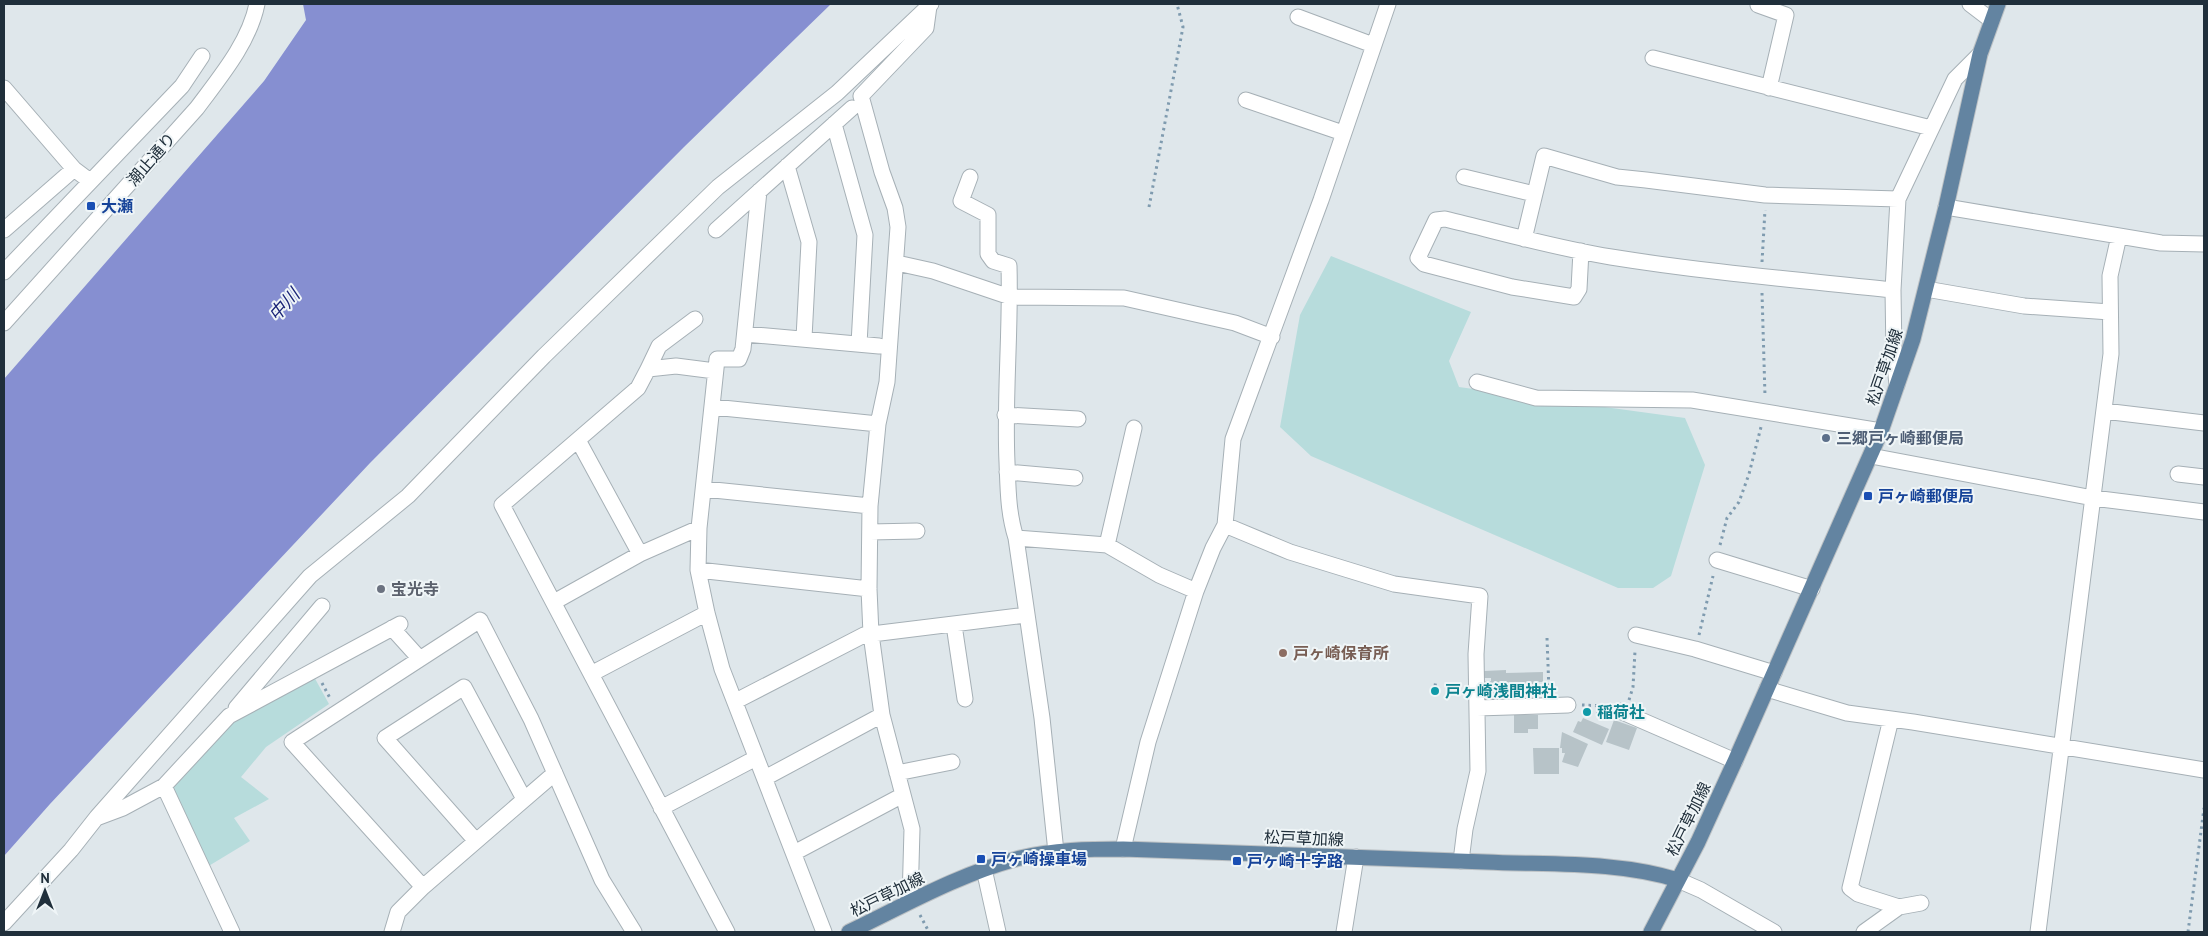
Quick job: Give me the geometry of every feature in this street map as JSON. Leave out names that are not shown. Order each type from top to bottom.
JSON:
[{"type":"main road","name":"松戸草加線","points":[[848,932],[870,928],[910,901],[984,869],[1021,858],[1056,852],[1123,849],[1461,861],[1631,869],[1656,873],[1678,880],[1735,761],[1881,431],[1913,339],[1946,206],[1980,54],[1998,4]]},
{"type":"main road","points":[[1651,932],[1678,880]]},
{"type":"street","name":"潮止通り","points":[[4,322],[196,108],[222,74],[248,31],[257,4]]},
{"type":"street","points":[[1123,849],[1148,742],[1196,591],[1213,548],[1225,525],[1233,439],[1272,337],[1388,4]]},
{"type":"street","points":[[1970,4],[1991,20]]},
{"type":"street","points":[[4,923],[71,850],[97,817],[310,576],[408,496],[632,269],[718,187],[837,93],[930,5]]},
{"type":"street","points":[[910,901],[912,829],[882,715],[871,634],[869,589],[870,506],[878,424],[887,382],[898,227],[861,96],[926,28],[930,5]]},
{"type":"street","points":[[1758,6],[1786,15],[1769,88]]},
{"type":"street","points":[[1298,17],[1373,45]]},
{"type":"street","points":[[1897,384],[1894,356],[1893,290],[1898,199],[1955,79],[1980,54]]},
{"type":"street","points":[[4,272],[182,86],[202,56]]},
{"type":"street","points":[[1653,58],[1931,128]]},
{"type":"street","points":[[4,88],[74,169],[90,181]]},
{"type":"street","points":[[1246,100],[1343,133]]},
{"type":"street","points":[[716,230],[852,108]]},
{"type":"street","points":[[834,124],[865,235],[859,344]]},
{"type":"street","points":[[766,149],[785,168],[809,242],[804,338]]},
{"type":"street","points":[[1524,239],[1544,156],[1617,176],[1655,182],[1766,195],[1898,199]]},
{"type":"street","points":[[4,230],[74,169]]},
{"type":"street","points":[[970,177],[961,201],[988,215],[988,254],[993,261],[1009,266],[1010,297],[1005,416],[1010,520],[1016,538],[1042,718],[1056,852]]},
{"type":"street","points":[[1464,178],[1534,194]]},
{"type":"street","points":[[759,191],[743,349],[739,358],[717,359],[715,371],[713,407],[699,528],[698,570],[722,670],[736,701],[756,758],[824,932]]},
{"type":"street","points":[[1946,206],[2161,244],[2204,244]]},
{"type":"street","points":[[1581,251],[1579,289],[1574,297],[1512,287],[1424,264],[1418,258],[1436,220],[1445,219],[1581,251],[1762,277],[1893,290]]},
{"type":"street","points":[[2038,932],[2111,354],[2110,276],[2119,236]]},
{"type":"street","points":[[897,262],[933,271],[1010,297],[1124,298],[1235,323],[1272,337]]},
{"type":"street","points":[[1926,289],[2024,306],[2110,312]]},
{"type":"street","points":[[695,318],[658,346],[638,388],[502,505],[727,932]]},
{"type":"street","points":[[745,334],[879,346]]},
{"type":"street","points":[[648,369],[676,366],[715,371]]},
{"type":"street","points":[[1477,382],[1536,398],[1692,400],[1764,410],[1881,431]]},
{"type":"street","points":[[713,407],[878,424]]},
{"type":"street","points":[[2104,411],[2204,423]]},
{"type":"street","points":[[1005,416],[1078,419]]},
{"type":"street","points":[[1107,545],[1134,428]]},
{"type":"street","points":[[578,440],[640,554]]},
{"type":"street","points":[[1870,456],[2092,498],[2204,512]]},
{"type":"street","points":[[1007,472],[1075,478]]},
{"type":"street","points":[[2178,474],[2204,477]]},
{"type":"street","points":[[704,489],[870,506]]},
{"type":"street","points":[[1225,525],[1290,552],[1394,584],[1480,596],[1476,654],[1478,771],[1465,829],[1461,861]]},
{"type":"street","points":[[554,602],[640,554],[699,528]]},
{"type":"street","points":[[870,532],[917,531]]},
{"type":"street","points":[[1016,538],[1107,545],[1159,575],[1196,591]]},
{"type":"street","points":[[1717,560],[1812,589]]},
{"type":"street","points":[[698,570],[869,589]]},
{"type":"street","points":[[97,817],[123,808],[164,786],[229,716],[322,606]]},
{"type":"street","points":[[591,674],[707,613]]},
{"type":"street","points":[[736,701],[864,635],[1026,615]]},
{"type":"street","points":[[423,887],[292,742],[480,620],[531,719],[602,880],[634,932]]},
{"type":"street","points":[[954,625],[965,698]]},
{"type":"street","points":[[229,716],[396,626],[420,659]]},
{"type":"street","points":[[1636,635],[1695,649],[1774,673]]},
{"type":"street","points":[[476,841],[385,738],[464,687],[524,799]]},
{"type":"street","points":[[1767,688],[1847,713],[2204,770]]},
{"type":"street","points":[[1477,708],[1568,705]]},
{"type":"street","points":[[1623,711],[1735,761]]},
{"type":"street","points":[[765,778],[882,715]]},
{"type":"street","points":[[1891,719],[1850,888],[1858,894],[1899,906],[1921,903]]},
{"type":"street","points":[[661,808],[756,758]]},
{"type":"street","points":[[897,773],[952,762]]},
{"type":"street","points":[[392,932],[398,912],[423,887],[555,773]]},
{"type":"street","points":[[164,786],[232,932]]},
{"type":"street","points":[[794,853],[903,794]]},
{"type":"street","points":[[1344,932],[1356,857]]},
{"type":"street","points":[[984,869],[998,932]]},
{"type":"street","points":[[1678,880],[1701,890],[1760,928],[1774,932]]},
{"type":"street","points":[[1864,932],[1899,906]]},
{"type":"path","points":[[1149,207],[1183,27],[1177,4]]},
{"type":"path","points":[[1568,705],[1603,706],[1623,711],[1633,687],[1636,635]]},
{"type":"path","points":[[1547,638],[1550,705]]},
{"type":"path","points":[[314,670],[338,712]]},
{"type":"path","points":[[1435,686],[1436,680]]},
{"type":"path","points":[[1590,712],[1601,714],[1603,706]]},
{"type":"path","points":[[2188,932],[2204,808]]},
{"type":"shaded area","points":[[1331,256],[1471,312],[1449,361],[1459,387],[1685,418],[1705,465],[1671,576],[1653,588],[1618,588],[1311,456],[1280,427],[1300,315]]},
{"type":"shaded area","points":[[313,675],[329,704],[266,747],[241,777],[269,799],[234,818],[250,841],[207,867],[172,784],[230,722]]},
{"type":"water","name":"中川","points":[[303,4],[831,4],[684,147],[370,463],[50,804],[4,856],[4,379],[264,81],[306,20]]},
{"type":"building","points":[[1506,670],[1506,673],[1543,672],[1543,682],[1539,682],[1539,689],[1534,689],[1534,697],[1487,700],[1489,690],[1485,690],[1485,681],[1491,681],[1491,678],[1484,678],[1484,671]]},
{"type":"building","points":[[1514,715],[1538,715],[1538,729],[1528,729],[1528,733],[1514,733]]},
{"type":"building","points":[[1583,718],[1609,729],[1602,745],[1573,732],[1578,721],[1581,722]]},
{"type":"building","points":[[1614,720],[1637,728],[1629,750],[1606,742]]},
{"type":"building","points":[[1562,732],[1588,744],[1578,767],[1562,762],[1565,753],[1562,753],[1562,748],[1560,748]]},
{"type":"building","points":[[1533,748],[1559,748],[1559,774],[1534,774]]},
{"type":"place","name":"大瀬","points":[[91,206]]},
{"type":"place","name":"三郷戸ヶ崎郵便局","points":[[1826,438]]},
{"type":"place","name":"戸ヶ崎郵便局","points":[[1868,496]]},
{"type":"place","name":"宝光寺","points":[[381,589]]},
{"type":"place","name":"戸ヶ崎保育所","points":[[1283,653]]},
{"type":"place","name":"戸ヶ崎浅間神社","points":[[1435,691]]},
{"type":"place","name":"稲荷社","points":[[1587,712]]},
{"type":"place","name":"戸ヶ崎操車場","points":[[981,859]]},
{"type":"place","name":"戸ヶ崎十字路","points":[[1237,861]]}]
